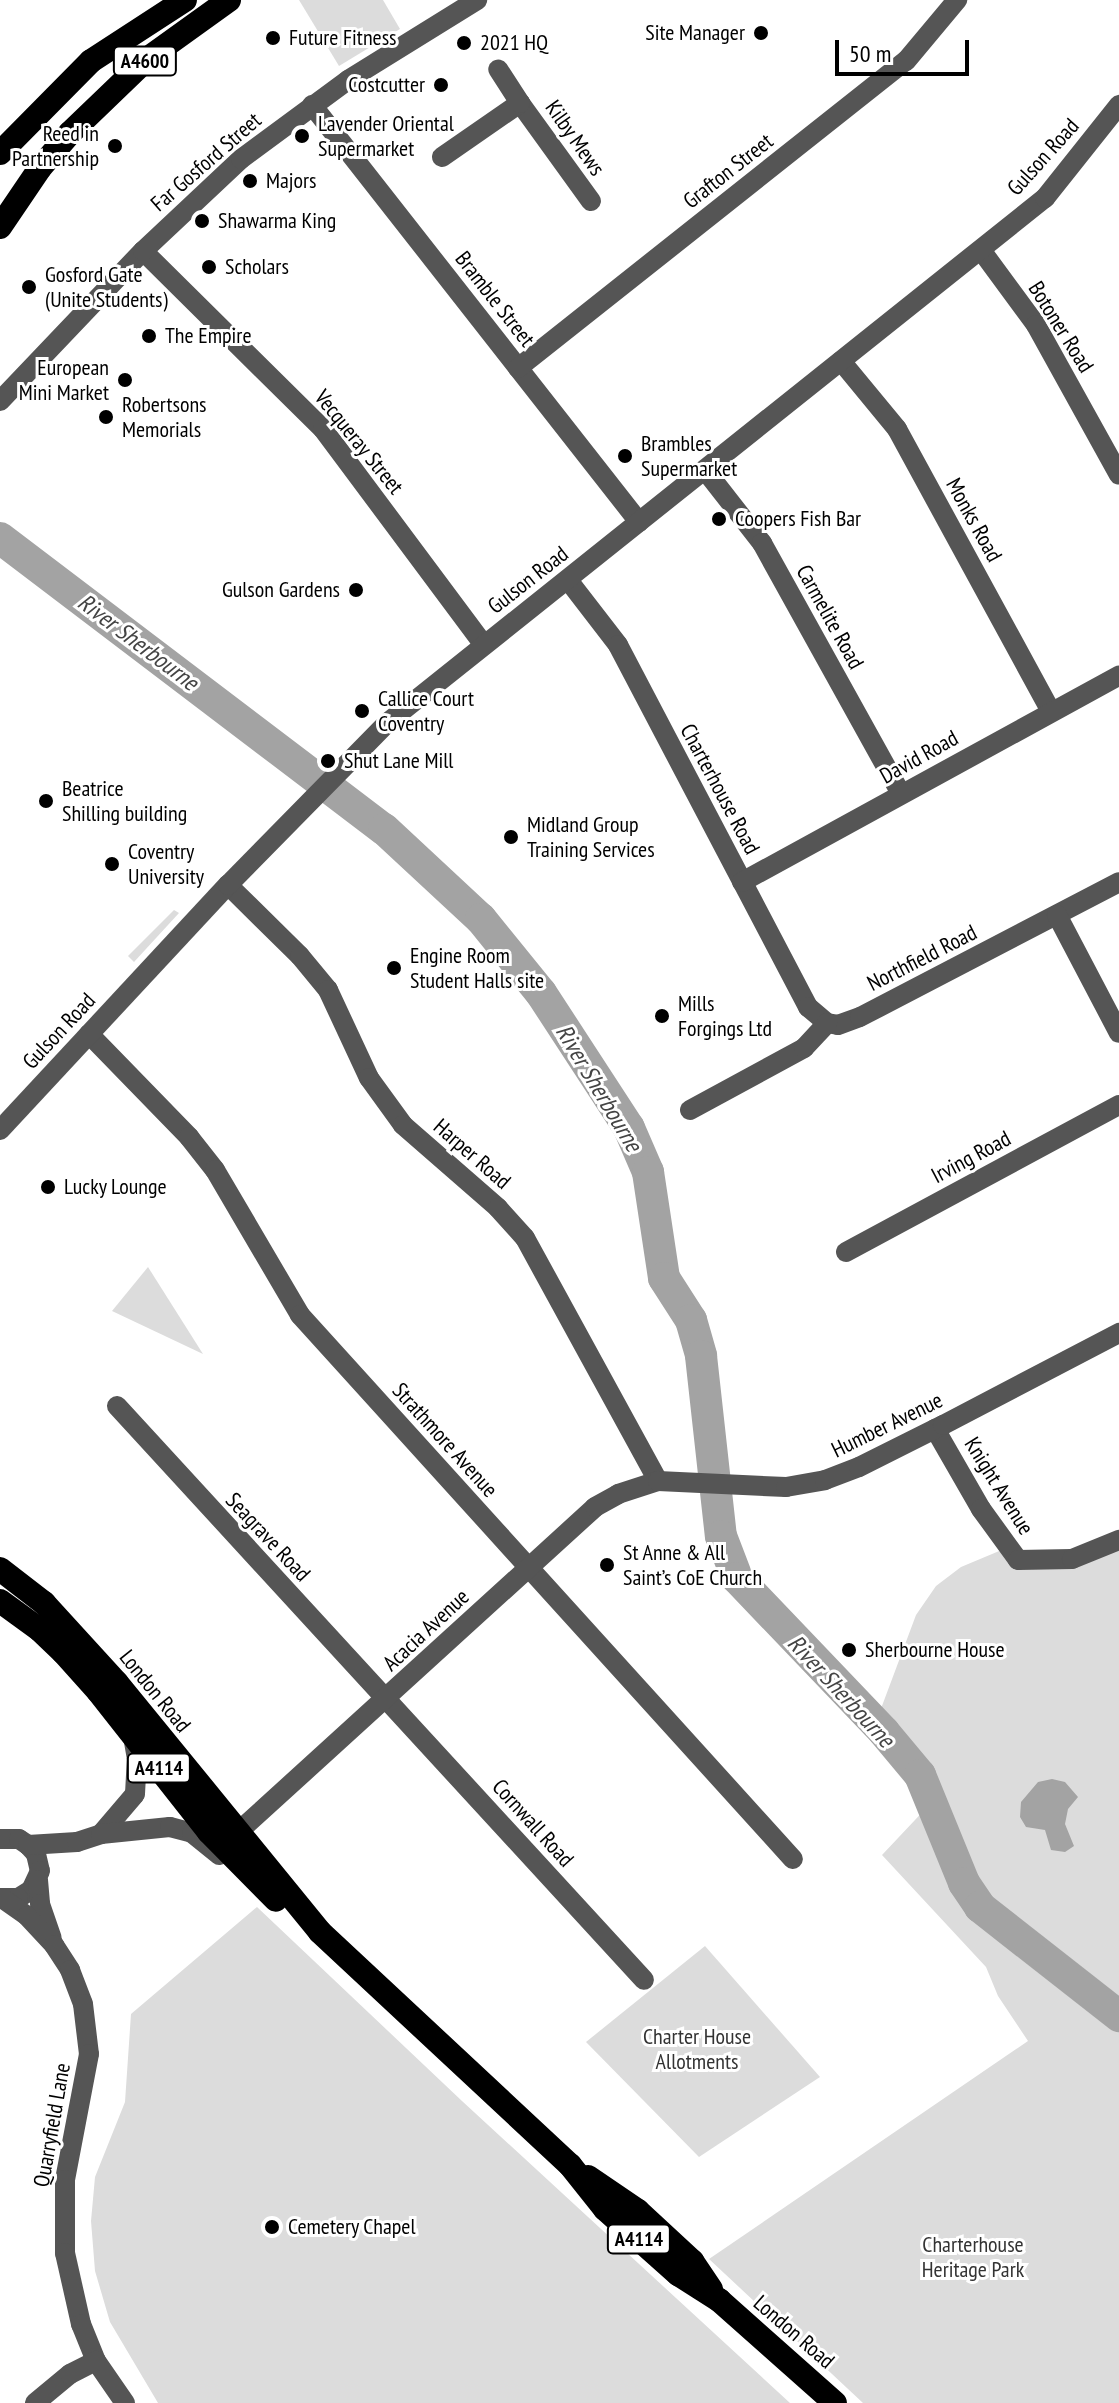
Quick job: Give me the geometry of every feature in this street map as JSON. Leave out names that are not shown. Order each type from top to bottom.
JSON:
[{"type":"highway","name":"A4600","points":[[0,153],[91,61],[185,0]]},
{"type":"highway","name":"A4600","points":[[0,227],[40,168],[70,133],[147,59],[229,0]]},
{"type":"highway","name":"London Road","points":[[0,1569],[44,1603],[117,1683],[320,1932]]},
{"type":"highway","name":"London Road","points":[[0,1601],[40,1630],[63,1652],[209,1832],[269,1895],[320,1932],[570,2165],[638,2211],[692,2261],[719,2300],[835,2403]]},
{"type":"street","name":"Far Gosford Street","points":[[0,401],[143,251],[241,159],[312,105],[477,0]]},
{"type":"street","name":"Grafton Street","points":[[518,368],[906,61],[957,0]]},
{"type":"street","name":"Kilby Mews","points":[[498,69],[591,201]]},
{"type":"street","name":"Kilby Mews","points":[[442,157],[520,103]]},
{"type":"street","name":"Bramble Street","points":[[312,105],[639,522]]},
{"type":"street","name":"Gulson Road","points":[[0,1130],[228,885],[387,723],[1045,198],[1119,105]]},
{"type":"street","name":"Botoner Road","points":[[981,250],[1036,325],[1119,475]]},
{"type":"street","name":"Vecqueray Street","points":[[143,251],[323,429],[484,645]]},
{"type":"street","name":"Monks Road","points":[[841,361],[897,429],[1051,712]]},
{"type":"street","name":"Carmelite Road","points":[[705,470],[762,543],[901,794]]},
{"type":"street","name":"Charterhouse Road","points":[[568,580],[618,645],[808,1007],[827,1023]]},
{"type":"street","name":"David Road","points":[[742,882],[1119,676]]},
{"type":"street","name":"Northfield Road","points":[[827,1023],[838,1025],[860,1017],[1119,882]]},
{"type":"street","name":"Harper Road","points":[[228,885],[300,956],[328,990],[369,1078],[403,1125],[498,1208],[525,1238],[658,1481]]},
{"type":"street","points":[[1057,915],[1119,1033]]},
{"type":"street","points":[[690,1110],[804,1048],[827,1023]]},
{"type":"street","name":"Strathmore Avenue","points":[[89,1034],[189,1137],[215,1170],[300,1315],[793,1859]]},
{"type":"street","name":"Irving Road","points":[[846,1252],[1119,1105]]},
{"type":"street","name":"Humber Avenue","points":[[658,1481],[786,1487],[825,1480],[935,1429],[1119,1333]]},
{"type":"street","name":"Seagrave Road","points":[[117,1406],[150,1446],[387,1699]]},
{"type":"street","name":"Knight Avenue","points":[[935,1429],[981,1509],[1018,1560],[1072,1559],[1119,1540]]},
{"type":"street","name":"Acacia Avenue","points":[[237,1833],[595,1507],[635,1485],[658,1481]]},
{"type":"street","name":"Cornwall Road","points":[[387,1699],[644,1980]]},
{"type":"street","points":[[101,1834],[135,1794],[137,1759],[133,1736]]},
{"type":"street","points":[[0,1839],[19,1839],[28,1845],[77,1842],[101,1834],[170,1827],[192,1833],[269,1895]]},
{"type":"street","points":[[1,1898],[18,1898],[31,1890],[53,1858],[77,1842]]},
{"type":"street","name":"Quarryfield Lane","points":[[28,1845],[36,1854],[40,1904],[54,1945],[78,1988],[88,2027],[88,2068],[65,2180],[63,2234],[72,2292],[96,2361],[125,2403]]},
{"type":"street","name":"Quarryfield Lane","points":[[1,1898],[27,1916],[54,1945]]},
{"type":"street","points":[[35,2403],[70,2374],[96,2361]]},
{"type":"green space","points":[[299,0],[383,0],[400,29],[339,66]]},
{"type":"green space","points":[[174,910],[179,913],[134,962],[128,956]]},
{"type":"green space","points":[[148,1267],[203,1354],[112,1311]]},
{"type":"green space","name":"Charterhouse Heritage Park","points":[[1119,1543],[1119,2403],[863,2403],[709,2259],[1028,2041],[998,1996],[986,1967],[882,1855],[931,1803],[870,1738],[916,1615],[936,1586],[961,1567],[1004,1549],[1018,1560]]},
{"type":"green space","points":[[257,1907],[790,2403],[158,2403],[110,2322],[95,2271],[91,2221],[95,2177],[125,2102],[131,2014]]},
{"type":"green space","name":"Charter House Allotments","points":[[705,1946],[820,2077],[699,2157],[586,2042]]},
{"type":"shaded area","points":[[1052,1779],[1065,1782],[1078,1797],[1068,1809],[1065,1824],[1074,1846],[1065,1852],[1051,1850],[1045,1830],[1026,1827],[1020,1817],[1021,1802],[1038,1782]]},
{"type":"waterway","name":"River Sherbourne","points":[[0,538],[384,829],[481,919],[541,993],[629,1128],[648,1172],[664,1278],[691,1320],[701,1356],[721,1536],[737,1578],[884,1732],[920,1775],[964,1883],[980,1907],[1119,2016]]},
{"type":"place","name":"Site Manager","points":[[761,33]]},
{"type":"place","name":"Future Fitness","points":[[273,38]]},
{"type":"place","name":"2021 HQ","points":[[464,43]]},
{"type":"place","name":"Costcutter","points":[[441,85]]},
{"type":"place","name":"Lavender Oriental Supermarket","points":[[302,136]]},
{"type":"place","name":"Reed in Partnership","points":[[115,146]]},
{"type":"place","name":"Majors","points":[[250,181]]},
{"type":"place","name":"Shawarma King","points":[[202,221]]},
{"type":"place","name":"Scholars","points":[[209,267]]},
{"type":"place","name":"Gosford Gate (Unite Students)","points":[[29,287]]},
{"type":"place","name":"The Empire","points":[[149,336]]},
{"type":"place","name":"European Mini Market","points":[[125,380]]},
{"type":"place","name":"Robertsons Memorials","points":[[106,417]]},
{"type":"place","name":"Brambles Supermarket","points":[[625,456]]},
{"type":"place","name":"Coopers Fish Bar","points":[[719,519]]},
{"type":"place","name":"Gulson Gardens","points":[[356,590]]},
{"type":"place","name":"Callice Court Coventry","points":[[362,711]]},
{"type":"place","name":"Shut Lane Mill","points":[[328,761]]},
{"type":"place","name":"Beatrice Shilling building","points":[[46,801]]},
{"type":"place","name":"Midland Group Training Services","points":[[511,837]]},
{"type":"place","name":"Coventry University","points":[[112,864]]},
{"type":"place","name":"Engine Room Student Halls site","points":[[394,968]]},
{"type":"place","name":"Mills Forgings Ltd","points":[[662,1016]]},
{"type":"place","name":"Lucky Lounge","points":[[48,1187]]},
{"type":"place","name":"St Anne & All Saint’s CoE Church","points":[[607,1565]]},
{"type":"place","name":"Sherbourne House","points":[[849,1650]]},
{"type":"place","name":"Cemetery Chapel","points":[[272,2227]]}]
